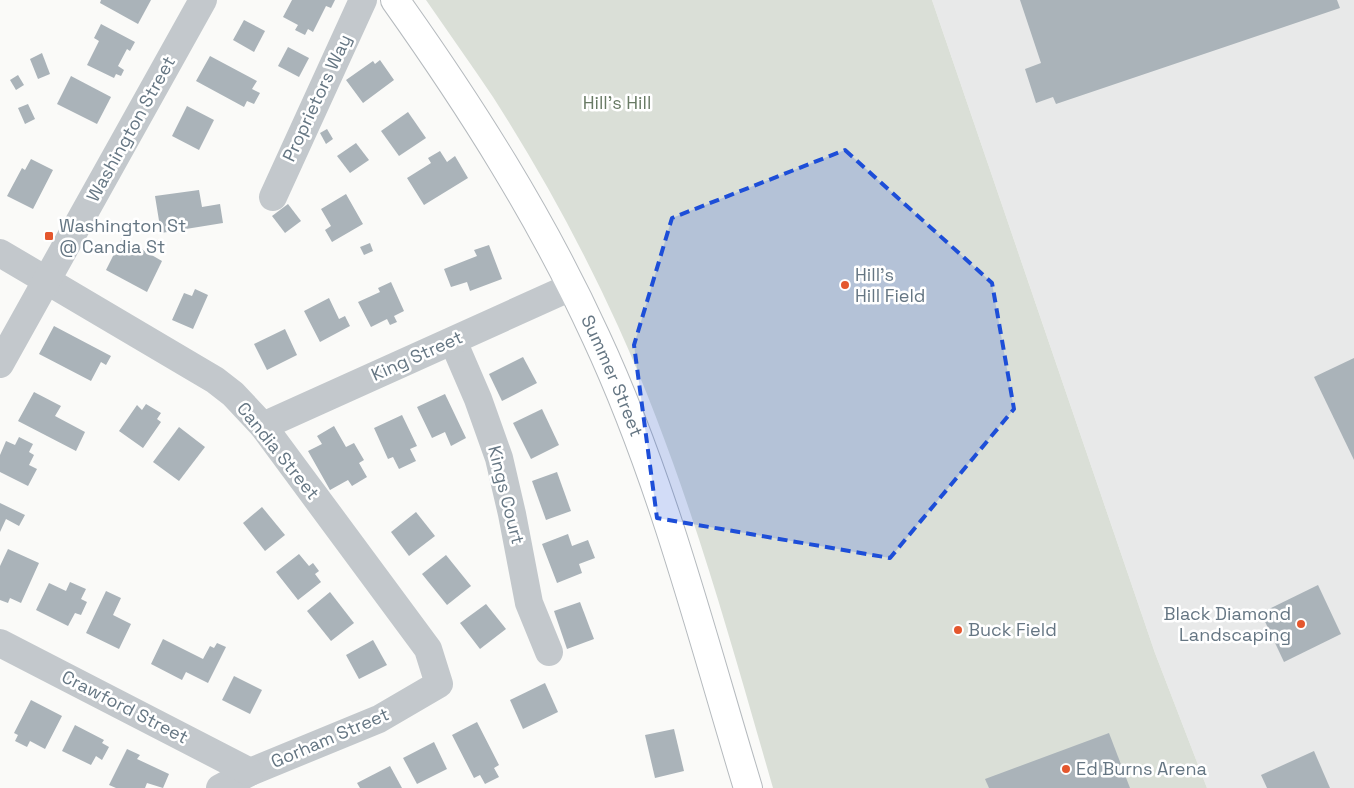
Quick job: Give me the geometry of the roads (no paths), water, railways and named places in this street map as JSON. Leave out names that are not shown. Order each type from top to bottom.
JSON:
[{"type":"main road","name":"Summer Street","points":[[394,0],[443,69],[509,170],[596,336],[638,436],[686,581],[748,788]]},
{"type":"street","name":"Washington Street","points":[[0,364],[204,0]]},
{"type":"street","name":"Proprietors Way","points":[[273,197],[362,0]]},
{"type":"street","name":"Candia Street","points":[[0,253],[215,380],[232,394],[264,426],[428,650],[439,684]]},
{"type":"street","name":"King Street","points":[[264,426],[571,287]]},
{"type":"street","name":"Kings Court","points":[[453,341],[478,399],[499,458],[529,603],[549,652]]},
{"type":"street","name":"Crawford Street","points":[[0,643],[250,772]]},
{"type":"street","name":"Gorham Street","points":[[220,788],[250,772],[379,719],[439,684]]},
{"type":"place","name":"Washington St @ Candia St","points":[[49,236]]},
{"type":"place","name":"Hill's Hill Field","points":[[845,285]]},
{"type":"place","name":"Black Diamond Landscaping","points":[[1301,624]]},
{"type":"place","name":"Buck Field","points":[[958,630]]},
{"type":"place","name":"Ed Burns Arena","points":[[1066,769]]},
{"type":"park label","name":"Hill's Hill","points":[[617,103]]}]
